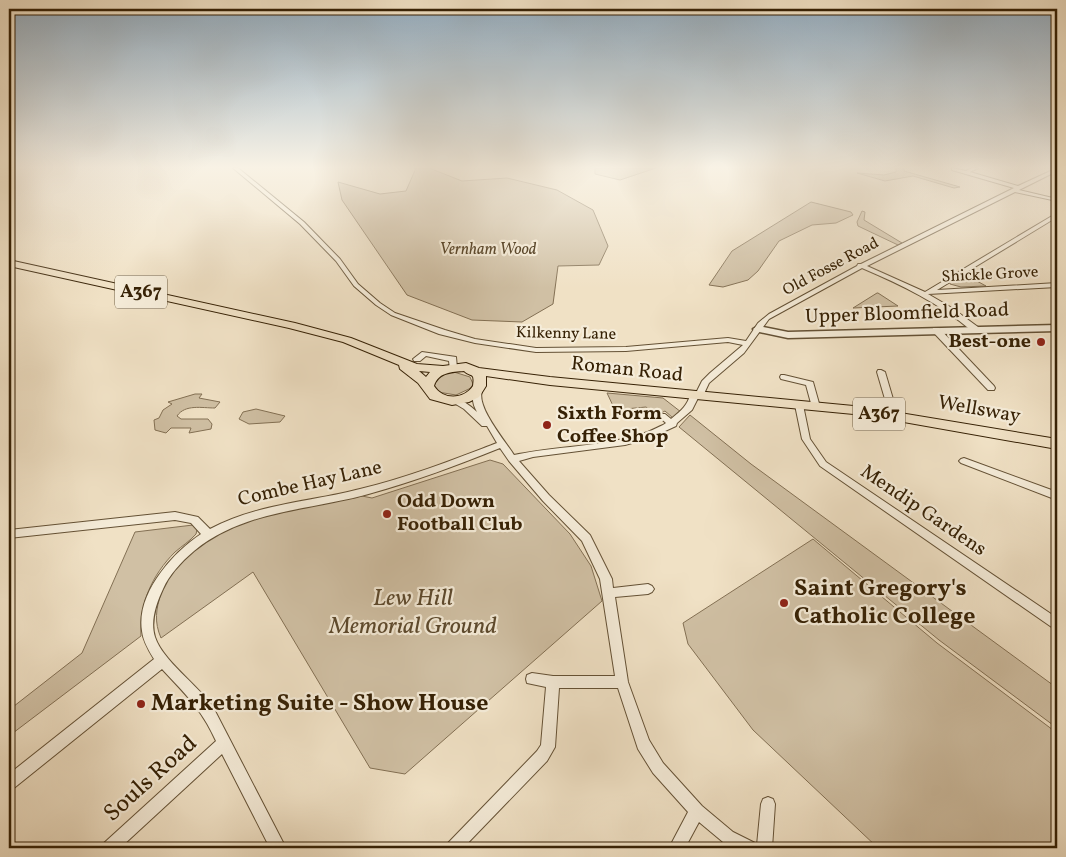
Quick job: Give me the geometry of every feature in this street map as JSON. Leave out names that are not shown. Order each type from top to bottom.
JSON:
[{"type":"main road","name":"A367","points":[[9,263],[291,325],[347,340],[422,369],[449,369]]},
{"type":"main road","name":"A367","points":[[399,361],[428,386]]},
{"type":"main road","name":"Roman Road","points":[[449,369],[697,395]]},
{"type":"main road","points":[[449,369],[432,376],[428,386],[434,395],[453,400]]},
{"type":"main road","points":[[470,370],[482,379],[479,389]]},
{"type":"main road","name":"Roman Road","points":[[453,400],[467,398],[493,382],[512,380],[550,381]]},
{"type":"main road","name":"Wellsway","points":[[697,395],[894,416],[1057,444]]},
{"type":"street","name":"Kilkenny Lane","points":[[284,208],[302,223],[338,260],[356,285],[378,304],[393,314],[433,329],[475,341],[536,350],[626,349],[728,340],[748,344]]},
{"type":"street","name":"Old Fosse Road","points":[[697,395],[705,382],[748,344],[761,322],[771,314],[860,266],[978,208]]},
{"type":"street","points":[[926,293],[1057,215]]},
{"type":"street","points":[[860,266],[926,293],[976,329]]},
{"type":"street","name":"Shickle Grove","points":[[926,293],[1057,286]]},
{"type":"street","name":"Upper Bloomfield Road","points":[[758,329],[788,335],[1057,328]]},
{"type":"street","points":[[936,330],[991,388]]},
{"type":"street","points":[[418,356],[453,359],[449,369]]},
{"type":"street","points":[[881,372],[894,416]]},
{"type":"street","points":[[784,377],[810,384],[816,407]]},
{"type":"street","points":[[479,389],[476,396],[479,408],[512,458],[546,498],[586,538],[606,579],[622,682],[643,744],[658,768],[697,811],[728,836],[750,848]]},
{"type":"street","points":[[512,458],[548,450],[622,442],[646,437],[673,424],[692,405],[697,395]]},
{"type":"street","points":[[453,400],[467,407],[496,434]]},
{"type":"street","name":"Mendip Gardens","points":[[799,405],[806,439],[823,464],[1057,624]]},
{"type":"street","points":[[662,416],[673,424]]},
{"type":"street","name":"Combe Hay Lane","points":[[278,848],[206,708],[154,650],[148,634],[150,602],[166,573],[192,546],[208,534],[250,515],[360,493],[428,473],[503,444]]},
{"type":"street","points":[[964,461],[1057,496]]},
{"type":"street","points":[[9,534],[174,516],[194,520],[208,534]]},
{"type":"street","points":[[608,593],[648,589]]},
{"type":"street","points":[[9,783],[163,660]]},
{"type":"street","points":[[532,679],[553,682],[622,682]]},
{"type":"street","points":[[453,848],[542,756],[548,747],[553,682]]},
{"type":"street","name":"Souls Road","points":[[109,848],[224,743]]},
{"type":"street","points":[[764,848],[768,804]]},
{"type":"street","points":[[677,848],[697,811]]},
{"type":"green space","name":"Vernham Wood","points":[[347,208],[589,208],[593,210],[608,246],[599,265],[558,266],[553,304],[522,322],[472,320],[407,295]]},
{"type":"green space","points":[[801,208],[835,208],[851,212],[853,215],[836,223],[812,225],[779,241],[758,271],[748,280],[723,287],[709,285],[732,251]]},
{"type":"green space","points":[[862,211],[865,212],[864,220],[902,243],[898,245],[858,226],[857,222]]},
{"type":"green space","points":[[964,274],[986,286],[961,287],[950,284],[950,282]]},
{"type":"green space","points":[[877,293],[898,306],[853,308]]},
{"type":"green space","points":[[454,372],[470,377],[473,384],[471,388],[456,395],[438,392],[434,385],[437,379],[445,374]]},
{"type":"green space","points":[[607,393],[663,398],[681,412],[673,418],[665,411],[657,415],[646,407],[615,410]]},
{"type":"green space","points":[[195,394],[202,394],[199,398],[220,402],[215,408],[189,408],[180,412],[177,416],[181,419],[208,419],[212,424],[211,429],[189,433],[191,428],[171,428],[166,433],[155,430],[154,420],[159,418],[163,410],[172,404],[168,402]]},
{"type":"green space","points":[[256,409],[285,416],[280,422],[249,424],[239,419],[243,412]]},
{"type":"green space","points":[[690,415],[751,464],[1057,688],[1057,728],[939,640],[679,427]]},
{"type":"green space","name":"Lew Hill Memorial Ground","points":[[490,460],[503,464],[570,534],[591,566],[602,601],[405,774],[370,768],[253,572],[161,638],[156,616],[161,593],[175,568],[194,548],[219,533],[246,521],[306,506],[362,496],[372,498]]},
{"type":"green space","points":[[193,525],[197,530],[196,534],[175,552],[154,580],[142,613],[141,636],[9,736],[9,710],[82,653],[135,532]]},
{"type":"green space","name":"Saint Gregory's Catholic College","points":[[813,539],[937,643],[1057,733],[1057,848],[878,848],[753,730],[688,644],[683,623]]},
{"type":"place","name":"Best-one","points":[[1041,342]]},
{"type":"place","name":"Sixth Form Coffee Shop","points":[[547,425]]},
{"type":"place","name":"Odd Down Football Club","points":[[387,514]]},
{"type":"place","name":"Saint Gregory's Catholic College","points":[[784,603]]},
{"type":"place","name":"Marketing Suite - Show House","points":[[141,704]]}]
